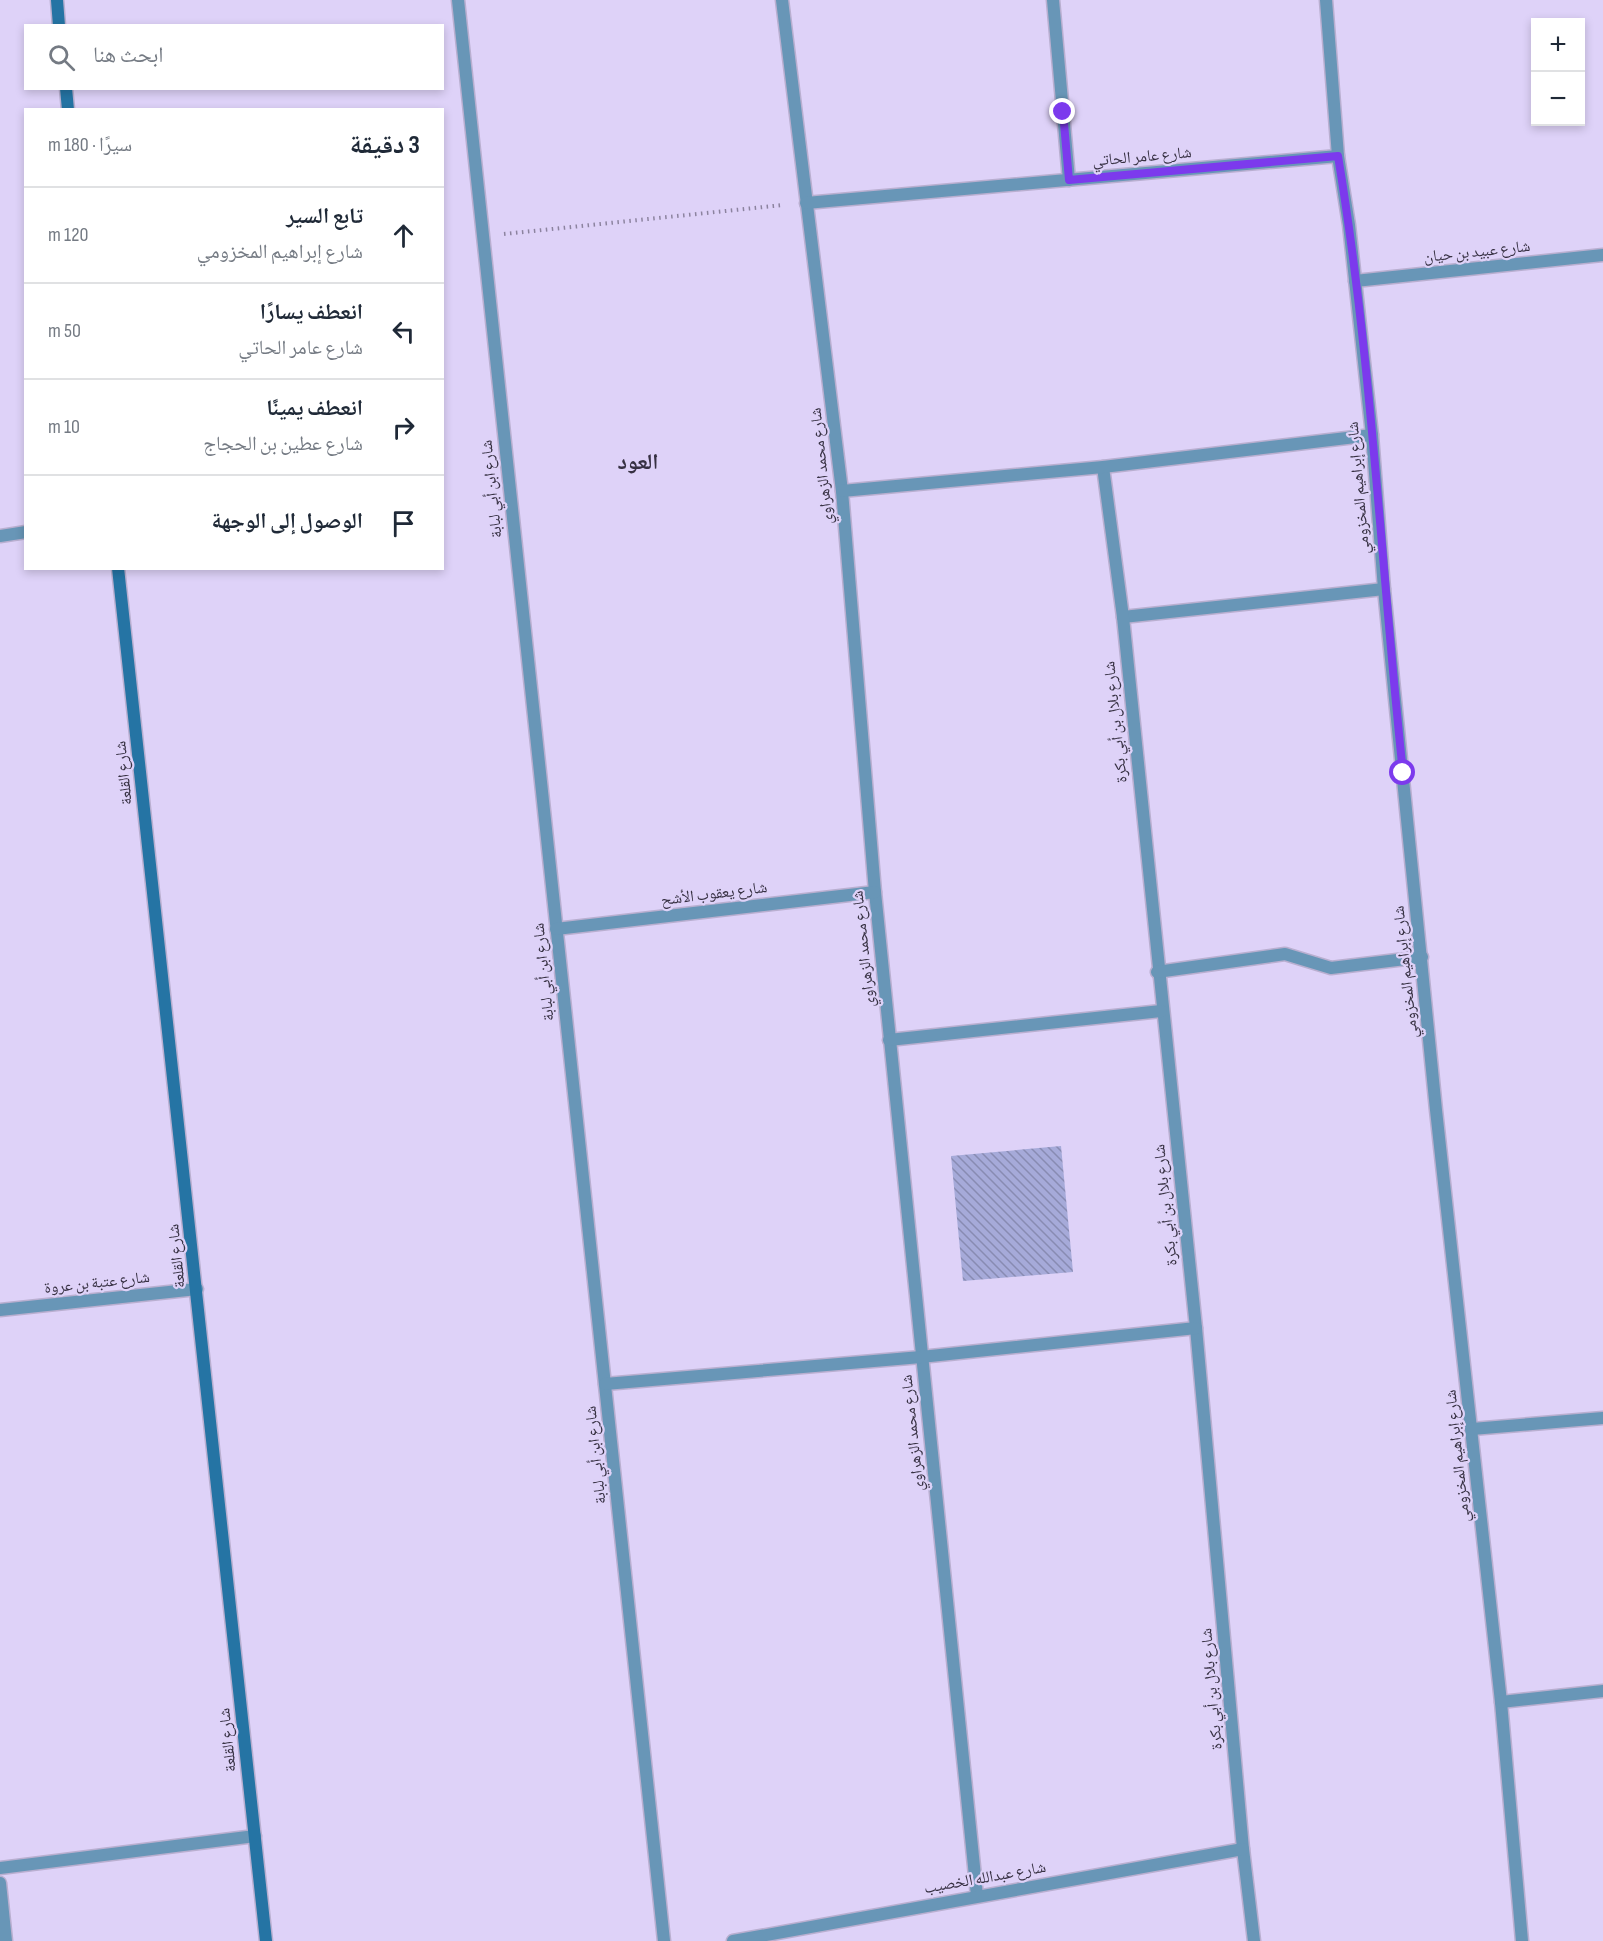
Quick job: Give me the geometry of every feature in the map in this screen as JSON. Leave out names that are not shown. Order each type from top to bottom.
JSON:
[{"type":"street","points":[[57,0],[59,24]]},
{"type":"street","name":"شارع ابن أبي لبابة","points":[[458,0],[664,1941]]},
{"type":"street","name":"شارع محمد الزهراوي","points":[[782,0],[842,491],[889,1040],[977,1896]]},
{"type":"street","points":[[1053,0],[1069,180]]},
{"type":"street","name":"شارع إبراهيم المخزومي","points":[[1326,0],[1338,156],[1372,435],[1384,589],[1501,1702],[1522,1941]]},
{"type":"street","points":[[66,90],[68,108]]},
{"type":"street","name":"شارع عامر الحاتي","points":[[806,203],[1338,156]]},
{"type":"street","name":"شارع عبيد بن حيان","points":[[1355,281],[1603,255]]},
{"type":"street","points":[[842,491],[1103,467],[1372,435]]},
{"type":"street","name":"شارع بلال بن أبي بكرة","points":[[1103,467],[1123,617],[1161,1011],[1196,1328],[1243,1849],[1254,1941]]},
{"type":"street","points":[[0,536],[24,532]]},
{"type":"street","name":"شارع القلعة","points":[[118,570],[266,1941]]},
{"type":"street","points":[[1123,617],[1384,589]]},
{"type":"street","name":"شارع يعقوب الأشح","points":[[556,929],[875,892]]},
{"type":"street","points":[[1157,972],[1285,954],[1331,968],[1422,957]]},
{"type":"street","points":[[889,1040],[1161,1011]]},
{"type":"street","name":"شارع عتبة بن عروة","points":[[0,1310],[197,1289]]},
{"type":"street","points":[[605,1384],[921,1357],[1196,1328]]},
{"type":"street","points":[[1472,1429],[1603,1418]]},
{"type":"street","points":[[1501,1702],[1603,1691]]},
{"type":"street","points":[[0,1868],[255,1836]]},
{"type":"street","name":"شارع عبدالله الخصيب","points":[[733,1941],[1243,1849]]},
{"type":"street","points":[[0,1882],[6,1941]]},
{"type":"path","points":[[483,236],[806,203]]},
{"type":"building","points":[[1061,1146],[1073,1272],[963,1281],[951,1156]]},
{"type":"district","name":"العود","points":[[638,462]]},
{"type":"route","points":[[1063,112],[1069,180],[1338,156],[1349,225],[1372,435],[1384,589],[1403,773]]}]
